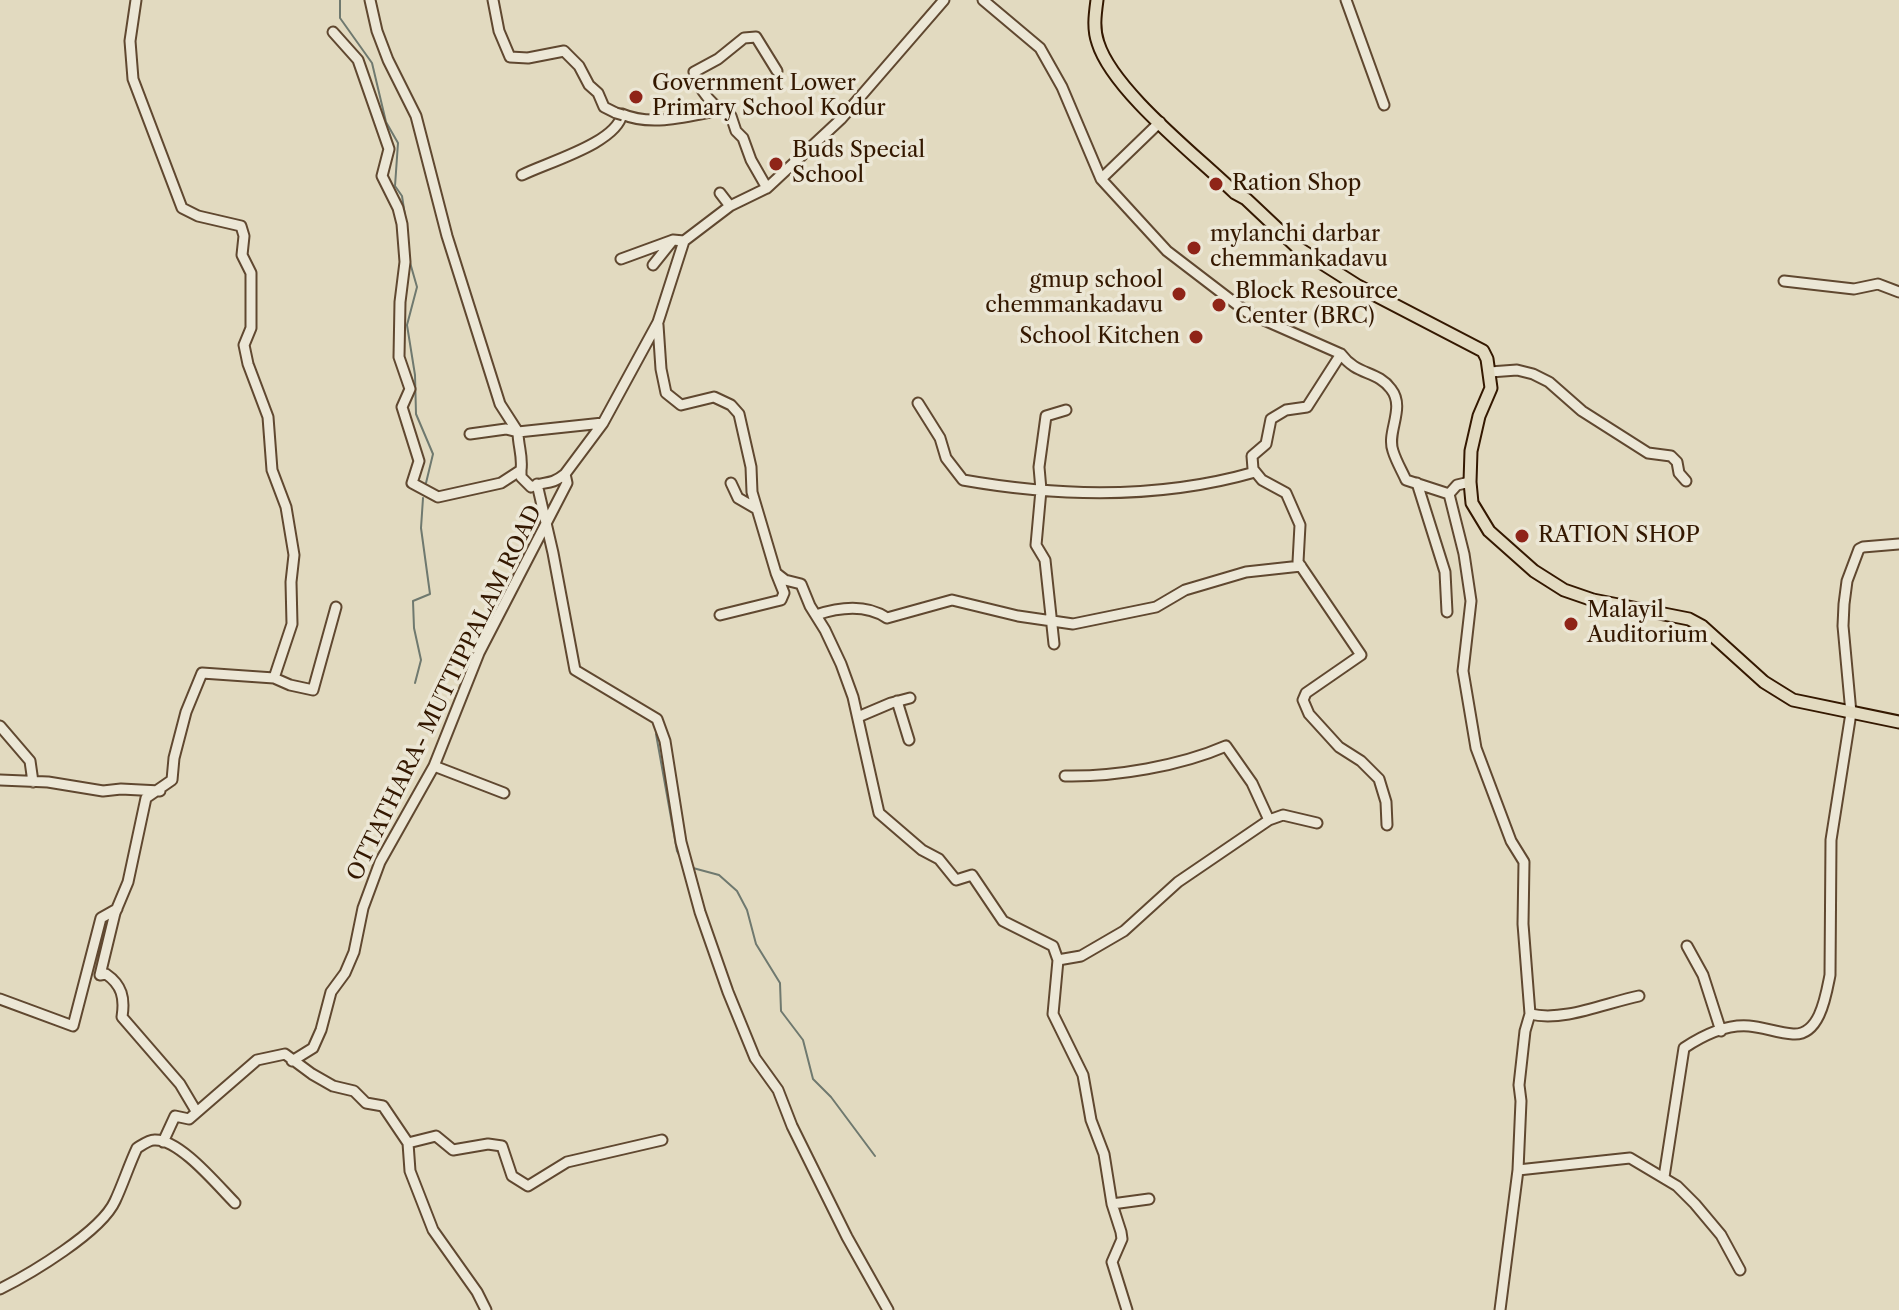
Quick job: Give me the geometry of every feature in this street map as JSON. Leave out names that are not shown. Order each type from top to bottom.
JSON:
[{"type":"main road","points":[[1097,0],[1094,27],[1103,56],[1132,96],[1160,122],[1298,248],[1382,299],[1477,347],[1487,359],[1491,388],[1479,416],[1471,451],[1470,482],[1472,503],[1489,531],[1534,571],[1564,590],[1593,600],[1689,619],[1702,626],[1764,682],[1793,700],[1899,722]]},
{"type":"street","points":[[136,0],[130,41],[133,79],[182,208],[198,216],[241,226],[244,236],[242,255],[251,273],[251,328],[244,345],[268,417],[272,470],[286,507],[294,555],[292,624],[274,678]]},
{"type":"street","points":[[370,0],[388,60],[416,116],[447,236],[500,404],[518,432],[522,450],[521,477],[531,487],[554,484],[565,474]]},
{"type":"street","points":[[493,0],[499,31],[510,57],[528,58],[564,51],[579,66],[604,107],[633,119],[681,118],[720,110]]},
{"type":"street","points":[[983,0],[1040,48],[1062,87],[1101,179],[1167,251],[1248,313],[1341,354],[1349,365],[1362,373],[1373,374],[1392,390],[1397,416],[1391,449],[1406,480],[1449,494]]},
{"type":"street","points":[[1346,0],[1384,105]]},
{"type":"street","points":[[621,259],[673,240],[684,241],[730,206],[767,188],[841,119],[942,1]]},
{"type":"street","points":[[333,32],[358,60],[389,149],[382,176],[398,208],[402,224],[405,262],[400,302],[399,357],[410,389],[402,407],[419,461],[412,483],[438,497],[501,483],[521,470]]},
{"type":"street","points":[[767,188],[731,116],[720,110],[699,89],[694,72],[718,59],[744,38],[756,37],[777,71]]},
{"type":"street","points":[[522,175],[603,139],[618,127],[621,114]]},
{"type":"street","points":[[1101,179],[1142,136],[1160,122]]},
{"type":"street","points":[[720,193],[730,206]]},
{"type":"street","points":[[653,265],[673,240]]},
{"type":"street","name":"OTTATHARA- MUTTIPPALAM ROAD","points":[[292,1061],[313,1048],[331,992],[345,973],[354,952],[358,927],[380,862],[434,766],[479,653],[567,483],[565,474],[603,423],[658,322],[684,241]]},
{"type":"street","points":[[1784,281],[1854,289],[1878,284],[1899,292]]},
{"type":"street","points":[[658,322],[666,393],[681,405],[714,397],[731,405],[739,414],[751,467],[752,492],[784,593],[781,600],[720,615]]},
{"type":"street","points":[[1341,354],[1307,407],[1286,410],[1271,419],[1266,444],[1252,456],[1255,472],[1262,480],[1286,493],[1300,525],[1298,562],[1361,655],[1306,693],[1303,700],[1309,714],[1339,747],[1361,761],[1379,779],[1386,802],[1387,825]]},
{"type":"street","points":[[1490,372],[1517,370],[1549,382],[1582,411],[1648,453],[1671,456],[1686,481]]},
{"type":"street","points":[[918,403],[940,438],[946,458],[963,480],[1041,490],[1151,491],[1221,482],[1255,472]]},
{"type":"street","points":[[1054,644],[1045,560],[1036,545],[1041,490],[1039,467],[1046,416],[1066,410]]},
{"type":"street","points":[[470,434],[603,423]]},
{"type":"street","points":[[1449,494],[1457,485],[1470,482]]},
{"type":"street","points":[[731,483],[738,498],[757,509]]},
{"type":"street","points":[[1417,483],[1445,572],[1447,612]]},
{"type":"street","points":[[537,484],[575,670],[657,719],[665,741],[681,842],[700,912],[728,992],[755,1058],[778,1090],[792,1126],[888,1310]]},
{"type":"street","points":[[1449,494],[1464,554],[1471,601],[1463,671],[1476,748],[1511,841],[1524,862],[1523,924],[1530,1014],[1519,1085],[1518,1170],[1500,1310]]},
{"type":"street","points":[[1664,1177],[1684,1048],[1703,1035],[1745,1026],[1796,1034],[1807,1031],[1815,1023],[1830,975],[1831,840],[1851,713],[1843,626],[1847,581],[1859,549],[1899,544]]},
{"type":"street","points":[[816,615],[859,607],[877,611],[887,618],[952,600],[1018,616],[1073,624],[1156,607],[1185,590],[1246,572],[1301,566]]},
{"type":"street","points":[[776,573],[785,580],[801,584],[841,664],[858,717],[879,813],[922,850],[939,859],[956,880],[972,875],[1003,921],[1053,946],[1058,960],[1053,1014],[1083,1075],[1091,1120],[1104,1154],[1112,1204],[1122,1239],[1112,1262],[1127,1310]]},
{"type":"street","points":[[196,1111],[180,1084],[122,1017],[125,998],[115,980],[106,974],[100,975],[117,909],[128,882],[146,798],[172,780],[174,758],[186,712],[202,673],[274,678],[313,690],[336,607]]},
{"type":"street","points":[[858,717],[910,698]]},
{"type":"street","points":[[897,701],[909,740]]},
{"type":"street","points":[[0,726],[30,761],[33,782]]},
{"type":"street","points":[[1065,776],[1160,765],[1203,756],[1226,746],[1252,783],[1269,820]]},
{"type":"street","points":[[434,766],[504,793]]},
{"type":"street","points":[[0,780],[103,791],[160,791]]},
{"type":"street","points":[[1058,960],[1081,956],[1124,931],[1178,882],[1269,820],[1283,815],[1317,823]]},
{"type":"street","points":[[0,999],[73,1026],[101,918],[117,909]]},
{"type":"street","points":[[1687,946],[1703,975],[1721,1031]]},
{"type":"street","points":[[1530,1014],[1542,1017],[1573,1012],[1639,996]]},
{"type":"street","points":[[163,1142],[175,1116],[189,1119],[257,1060],[285,1054],[333,1086],[354,1091],[366,1103],[383,1106],[408,1143],[410,1171],[433,1230],[477,1292],[486,1310]]},
{"type":"street","points":[[408,1143],[436,1136],[453,1150],[488,1144],[502,1146],[512,1176],[528,1186],[567,1162],[662,1140]]},
{"type":"street","points":[[0,1289],[33,1272],[99,1221],[115,1203],[120,1184],[137,1148],[153,1140],[170,1143],[192,1160],[235,1203]]},
{"type":"street","points":[[1518,1170],[1630,1158],[1664,1177],[1686,1195],[1721,1235],[1740,1270]]},
{"type":"street","points":[[1112,1204],[1149,1199]]},
{"type":"waterway","points":[[340,0],[340,18],[372,63],[386,122],[398,143],[395,186],[402,196],[407,229]]},
{"type":"waterway","points":[[409,259],[417,287],[407,325],[415,375],[416,414],[433,454],[426,483]]},
{"type":"waterway","points":[[415,683],[421,660],[414,628],[413,601],[430,594],[421,528],[423,498]]},
{"type":"waterway","points":[[656,734],[677,851],[684,864]]},
{"type":"waterway","points":[[693,868],[719,875],[737,891],[747,910],[756,944],[780,983],[781,1011],[803,1040],[813,1079],[831,1097],[875,1156]]},
{"type":"place","name":"Government Lower Primary School Kodur","points":[[636,97]]},
{"type":"place","name":"Buds Special School","points":[[776,164]]},
{"type":"place","name":"Ration Shop","points":[[1216,184]]},
{"type":"place","name":"mylanchi darbar chemmankadavu","points":[[1194,248]]},
{"type":"place","name":"gmup school chemmankadavu","points":[[1179,294]]},
{"type":"place","name":"Block Resource Center (BRC)","points":[[1219,305]]},
{"type":"place","name":"School Kitchen","points":[[1196,337]]},
{"type":"place","name":"RATION SHOP","points":[[1522,536]]},
{"type":"place","name":"Malayil Auditorium","points":[[1571,624]]}]
